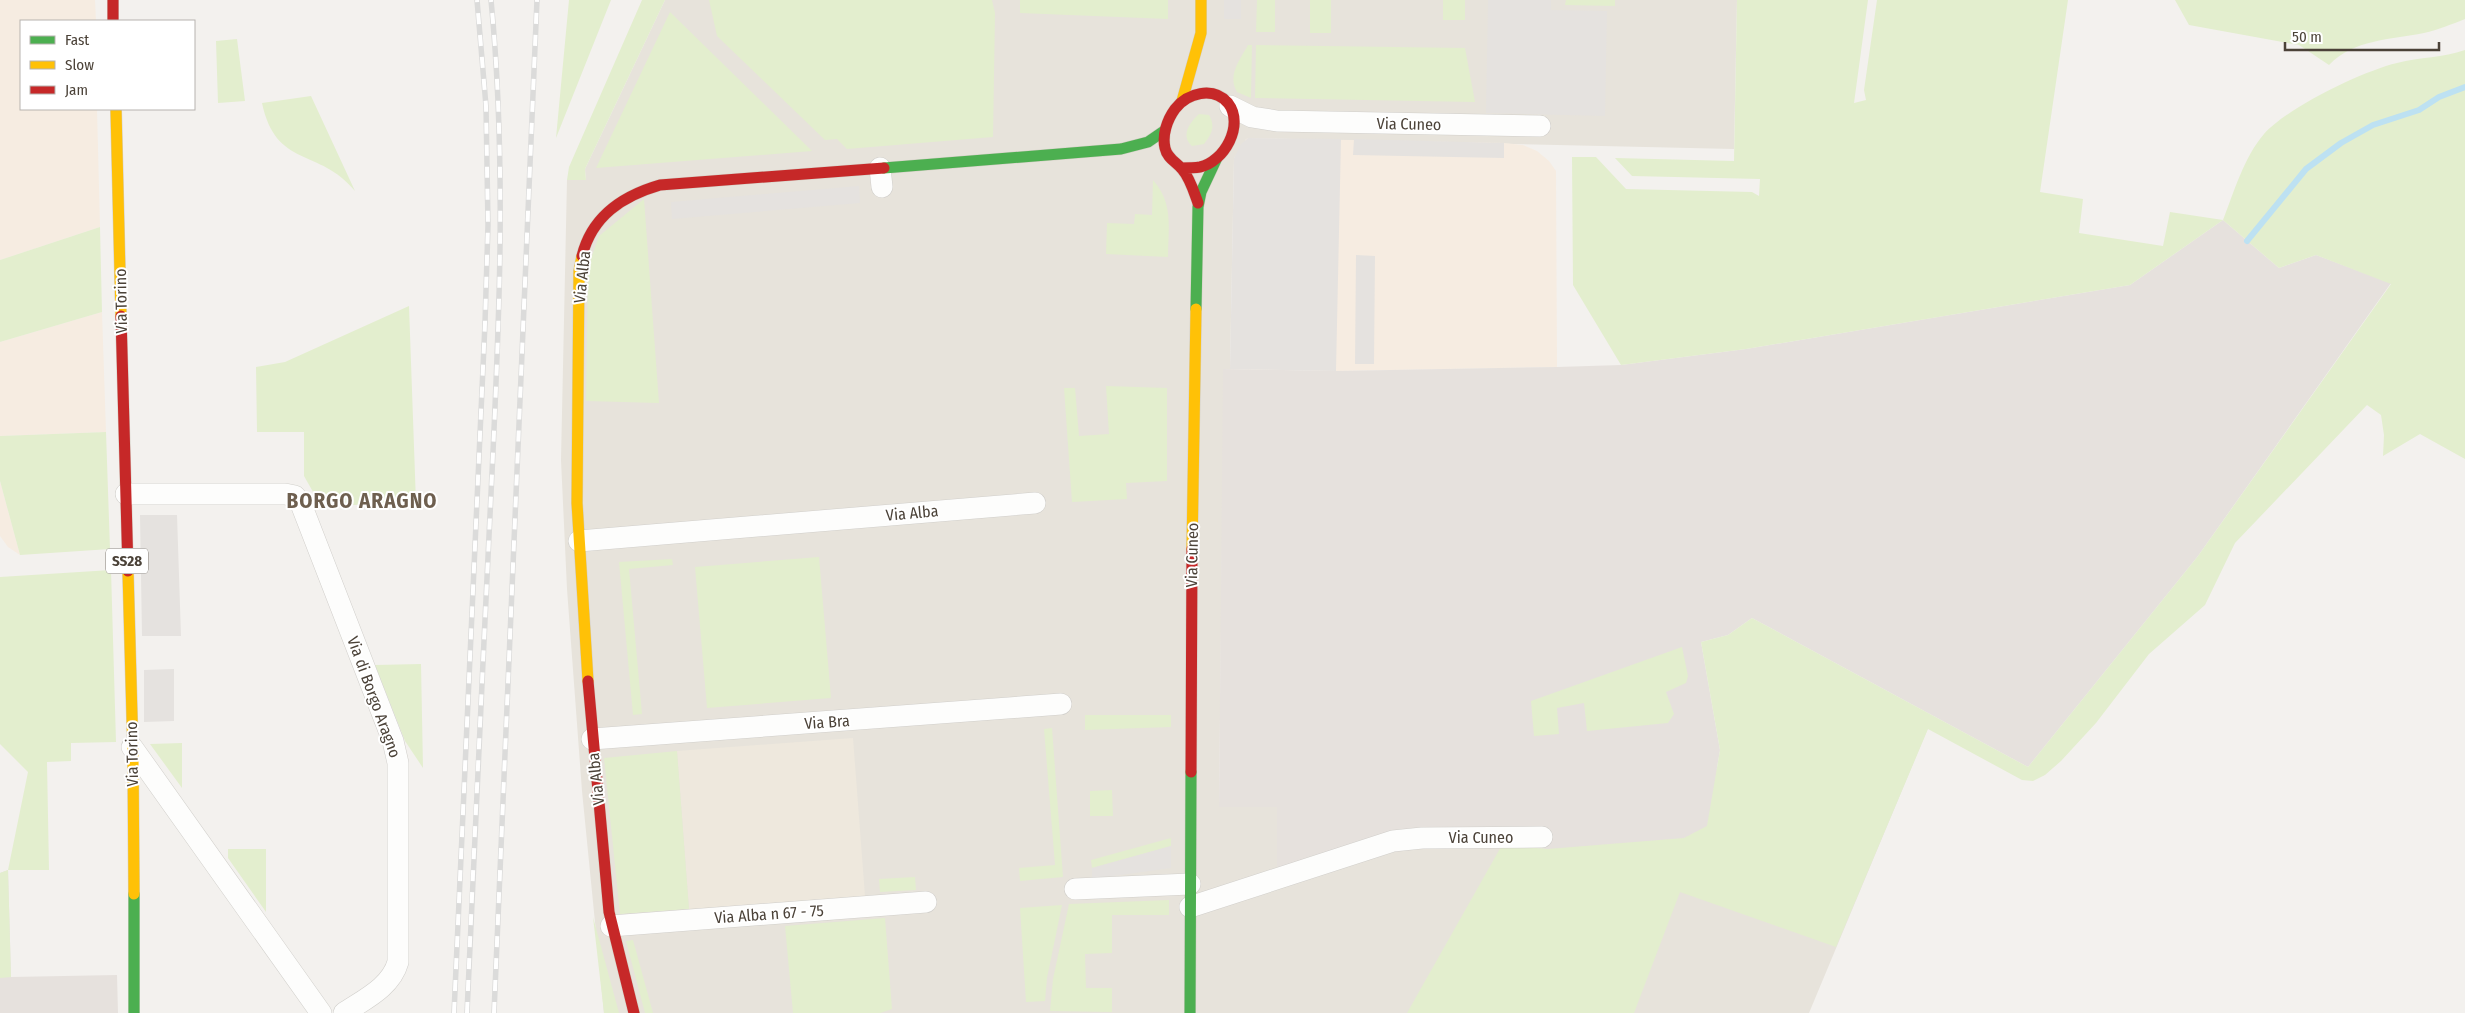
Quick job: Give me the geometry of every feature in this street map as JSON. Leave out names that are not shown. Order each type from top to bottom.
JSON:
[{"type":"main road","points":[[113,0],[113,20]]},
{"type":"main road","points":[[1201,0],[1201,33],[1207,58]]},
{"type":"main road","points":[[1164,131],[1174,110],[1182,100],[1201,33]]},
{"type":"main road","points":[[1214,82],[1234,116],[1232,135]]},
{"type":"main road","name":"Via Cuneo","points":[[1182,100],[1196,94],[1208,93],[1225,101]]},
{"type":"main road","name":"Via Torino","points":[[116,110],[132,747],[134,1013]]},
{"type":"main road","name":"Via Cuneo","points":[[1164,131],[1166,152],[1177,165],[1198,203]]},
{"type":"main road","name":"Via Alba","points":[[634,1013],[611,926],[592,739],[580,541],[576,442],[579,271],[587,237],[595,224],[617,203],[630,195],[660,185],[881,178],[1121,149],[1148,142],[1164,131]]},
{"type":"main road","name":"Via Cuneo","points":[[1190,1013],[1198,203],[1216,160],[1232,135]]},
{"type":"main road","name":"Via Alba","points":[[1121,149],[1145,150],[1177,165]]},
{"type":"main road","points":[[1177,165],[1197,170],[1206,167],[1216,160]]},
{"type":"street","name":"Via Cuneo","points":[[1225,101],[1252,116],[1277,121],[1540,126]]},
{"type":"street","name":"Via Cuneo","points":[[1232,135],[1251,126],[1277,121]]},
{"type":"street","name":"Via di Borgo Aragno","points":[[126,494],[285,494],[295,496],[301,504],[393,741],[398,763],[398,962],[396,972],[389,981],[344,1013]]},
{"type":"street","name":"Via Alba","points":[[580,541],[1035,503]]},
{"type":"street","name":"Via Bra","points":[[592,739],[1061,704]]},
{"type":"street","points":[[132,747],[321,1013]]},
{"type":"street","name":"Via Cuneo","points":[[1190,907],[1393,841],[1422,838],[1542,837]]},
{"type":"street","points":[[1075,889],[1190,884]]},
{"type":"street","name":"Via Alba n 67 - 75","points":[[611,926],[926,902]]},
{"type":"shaded area","points":[[0,0],[95,0],[96,20],[20,20],[20,110],[97,110],[100,227],[0,260]]},
{"type":"shaded area","points":[[665,0],[1737,0],[1734,149],[1249,138],[1234,158],[1230,369],[1224,369],[1219,806],[1277,807],[1277,886],[1395,847],[1933,716],[1809,1013],[604,1013],[582,791],[567,589],[561,460],[567,180],[586,180],[585,169]]},
{"type":"shaded area","points":[[1224,0],[1241,0],[1241,19],[1224,19]]},
{"type":"shaded area","points":[[1488,0],[1551,0],[1551,10],[1607,11],[1605,116],[1486,113]]},
{"type":"shaded area","points":[[1248,138],[1504,143],[1523,145],[1537,151],[1549,161],[1556,171],[1557,367],[1336,371],[1230,369],[1245,140]]},
{"type":"shaded area","points":[[1248,138],[1341,139],[1336,371],[1230,369],[1234,158],[1241,144]]},
{"type":"shaded area","points":[[1354,139],[1504,143],[1504,158],[1353,155]]},
{"type":"shaded area","points":[[859,186],[860,203],[672,219],[671,202]]},
{"type":"shaded area","points":[[2223,220],[2279,268],[2316,255],[2391,283],[2198,556],[2028,767],[1752,618],[1728,635],[1701,642],[1720,750],[1707,826],[1684,838],[1548,849],[1502,845],[1413,845],[1277,886],[1277,807],[1219,807],[1223,369],[1336,371],[1621,365],[1746,349],[2130,285]]},
{"type":"shaded area","points":[[1356,255],[1375,256],[1374,364],[1355,364]]},
{"type":"shaded area","points":[[102,312],[106,432],[0,436],[0,342]]},
{"type":"shaded area","points":[[0,481],[20,555],[8,547],[0,536]]},
{"type":"shaded area","points":[[140,515],[177,515],[181,636],[142,636]]},
{"type":"shaded area","points":[[174,669],[174,721],[144,722],[144,670]]},
{"type":"shaded area","points":[[853,738],[865,896],[689,909],[677,751]]},
{"type":"shaded area","points":[[1171,846],[1171,868],[1092,879],[1092,868]]},
{"type":"shaded area","points":[[8,870],[11,977],[117,975],[118,1013],[0,1013],[0,873]]},
{"type":"green space","points":[[569,0],[611,0],[556,138]]},
{"type":"green space","points":[[642,0],[665,0],[585,169],[586,180],[567,180],[569,167]]},
{"type":"green space","points":[[709,0],[992,0],[995,13],[993,137],[847,149],[837,139],[825,140],[717,36]]},
{"type":"green space","points":[[1020,0],[1168,0],[1168,19],[1020,13]]},
{"type":"green space","points":[[1257,0],[1275,0],[1275,32],[1256,32]]},
{"type":"green space","points":[[1310,0],[1331,0],[1331,33],[1310,33]]},
{"type":"green space","points":[[1443,0],[1465,0],[1465,20],[1443,20]]},
{"type":"green space","points":[[1566,0],[1615,0],[1615,6],[1565,5]]},
{"type":"green space","points":[[1737,0],[1868,0],[1854,103],[1866,100],[1864,90],[1877,0],[2068,0],[2040,192],[2083,199],[2079,233],[2163,246],[2170,212],[2223,220],[2130,285],[1746,349],[1621,365],[1573,285],[1572,157],[1596,157],[1626,189],[1752,192],[1759,196],[1760,179],[1632,176],[1615,158],[1734,161]]},
{"type":"green space","points":[[2175,0],[2465,0],[2465,19],[2429,32],[2361,45],[2339,56],[2329,65],[2299,45],[2189,25]]},
{"type":"green space","points":[[670,12],[812,151],[596,168]]},
{"type":"green space","points":[[237,39],[245,101],[218,103],[216,41]]},
{"type":"green space","points":[[1248,45],[1252,45],[1251,98],[1237,92],[1233,80],[1238,62]]},
{"type":"green space","points":[[1256,45],[1465,48],[1475,102],[1255,98]]},
{"type":"green space","points":[[2465,50],[2465,459],[2420,434],[2383,456],[2384,435],[2381,415],[2367,405],[2235,543],[2205,605],[2149,654],[2096,723],[2061,761],[2045,775],[2033,781],[2022,780],[1928,729],[1836,947],[1680,892],[1634,1013],[1407,1013],[1502,845],[1548,849],[1684,838],[1707,826],[1720,750],[1701,642],[1728,635],[1752,618],[2028,767],[2198,556],[2391,284],[2316,255],[2279,268],[2223,220],[2240,175],[2257,143],[2275,124],[2290,113],[2327,91],[2383,67]]},
{"type":"green space","points":[[311,96],[355,191],[341,177],[327,168],[288,148],[277,138],[269,124],[262,103]]},
{"type":"green space","points":[[1199,114],[1209,115],[1212,131],[1204,144],[1192,146],[1187,138],[1188,129],[1192,121]]},
{"type":"green space","points":[[1153,180],[1160,189],[1167,207],[1169,226],[1168,257],[1106,254],[1107,223],[1134,224],[1135,214],[1152,215]]},
{"type":"green space","points":[[644,199],[659,403],[586,401],[588,267],[599,236]]},
{"type":"green space","points":[[100,227],[102,312],[0,342],[0,260]]},
{"type":"green space","points":[[409,306],[416,503],[321,506],[304,476],[304,432],[257,432],[256,367],[285,362]]},
{"type":"green space","points":[[1106,386],[1167,388],[1167,481],[1126,483],[1127,499],[1072,502],[1064,388],[1075,388],[1079,436],[1109,434]]},
{"type":"green space","points":[[106,432],[110,549],[20,555],[0,481],[0,436]]},
{"type":"green space","points":[[819,557],[831,698],[707,708],[695,567]]},
{"type":"green space","points":[[672,559],[673,565],[629,569],[642,714],[633,715],[619,562]]},
{"type":"green space","points":[[111,570],[116,742],[71,743],[71,761],[47,762],[49,870],[8,870],[28,772],[0,744],[0,577]]},
{"type":"green space","points":[[1682,647],[1688,676],[1686,683],[1666,692],[1674,714],[1668,723],[1587,731],[1584,703],[1557,708],[1559,734],[1534,736],[1531,701]]},
{"type":"green space","points":[[421,664],[423,768],[405,741],[375,665]]},
{"type":"green space","points":[[1085,715],[1171,715],[1171,727],[1085,730]]},
{"type":"green space","points":[[1052,728],[1063,877],[1020,881],[1019,868],[1055,865],[1044,729]]},
{"type":"green space","points":[[182,743],[182,788],[150,744]]},
{"type":"green space","points":[[677,751],[689,909],[620,914],[604,758]]},
{"type":"green space","points":[[1112,790],[1113,816],[1090,816],[1090,791]]},
{"type":"green space","points":[[1171,838],[1171,846],[1092,868],[1091,860]]},
{"type":"green space","points":[[228,849],[266,849],[266,912],[228,858]]},
{"type":"green space","points":[[8,870],[11,977],[0,978],[0,873]]},
{"type":"green space","points":[[915,877],[916,890],[880,892],[879,879]]},
{"type":"green space","points":[[1169,900],[1169,915],[1112,915],[1112,953],[1085,954],[1086,988],[1112,988],[1112,1012],[1050,1011],[1053,979],[1069,904]]},
{"type":"green space","points":[[1062,905],[1047,978],[1045,1001],[1026,1002],[1020,908]]},
{"type":"green space","points":[[593,917],[619,1013],[604,1013]]},
{"type":"green space","points":[[885,918],[892,1009],[880,1013],[793,1013],[785,926]]},
{"type":"green space","points":[[633,940],[653,1013],[645,1013],[626,941]]},
{"type":"waterway","points":[[2247,241],[2306,169],[2341,143],[2373,125],[2419,110],[2439,97],[2465,87]]},
{"type":"railway","points":[[454,1013],[488,225],[486,106],[477,0]]},
{"type":"railway","points":[[467,1013],[499,309],[499,123],[491,0]]},
{"type":"railway","points":[[494,1013],[537,0]]},
{"type":"traffic: fast","points":[[884,168],[1121,149],[1148,142],[1164,131]]},
{"type":"traffic: fast","points":[[1196,309],[1198,207],[1201,192],[1216,160]]},
{"type":"traffic: fast","points":[[1190,1013],[1191,772]]},
{"type":"traffic: fast","points":[[134,894],[134,1013]]},
{"type":"traffic: slow","points":[[1182,101],[1201,33],[1201,0]]},
{"type":"traffic: slow","points":[[116,110],[121,316]]},
{"type":"traffic: slow","points":[[582,256],[579,271],[577,503],[588,681]]},
{"type":"traffic: slow","points":[[1192,549],[1196,309]]},
{"type":"traffic: slow","points":[[128,571],[133,754],[134,894]]},
{"type":"traffic: jam","points":[[113,0],[113,20]]},
{"type":"traffic: jam","points":[[1181,168],[1183,168],[1193,168],[1209,164],[1224,150],[1233,132],[1234,122],[1233,112],[1228,103],[1222,98],[1208,93],[1186,99],[1175,109],[1166,128],[1164,138],[1166,151],[1170,157],[1182,169],[1192,185],[1198,203]]},
{"type":"traffic: jam","points":[[582,256],[593,230],[610,210],[633,195],[660,185],[884,168]]},
{"type":"traffic: jam","points":[[121,316],[128,571]]},
{"type":"traffic: jam","points":[[1191,772],[1192,549]]},
{"type":"traffic: jam","points":[[588,681],[609,912],[634,1013]]},
{"type":"district","name":"BORGO ARAGNO","points":[[362,501]]}]
